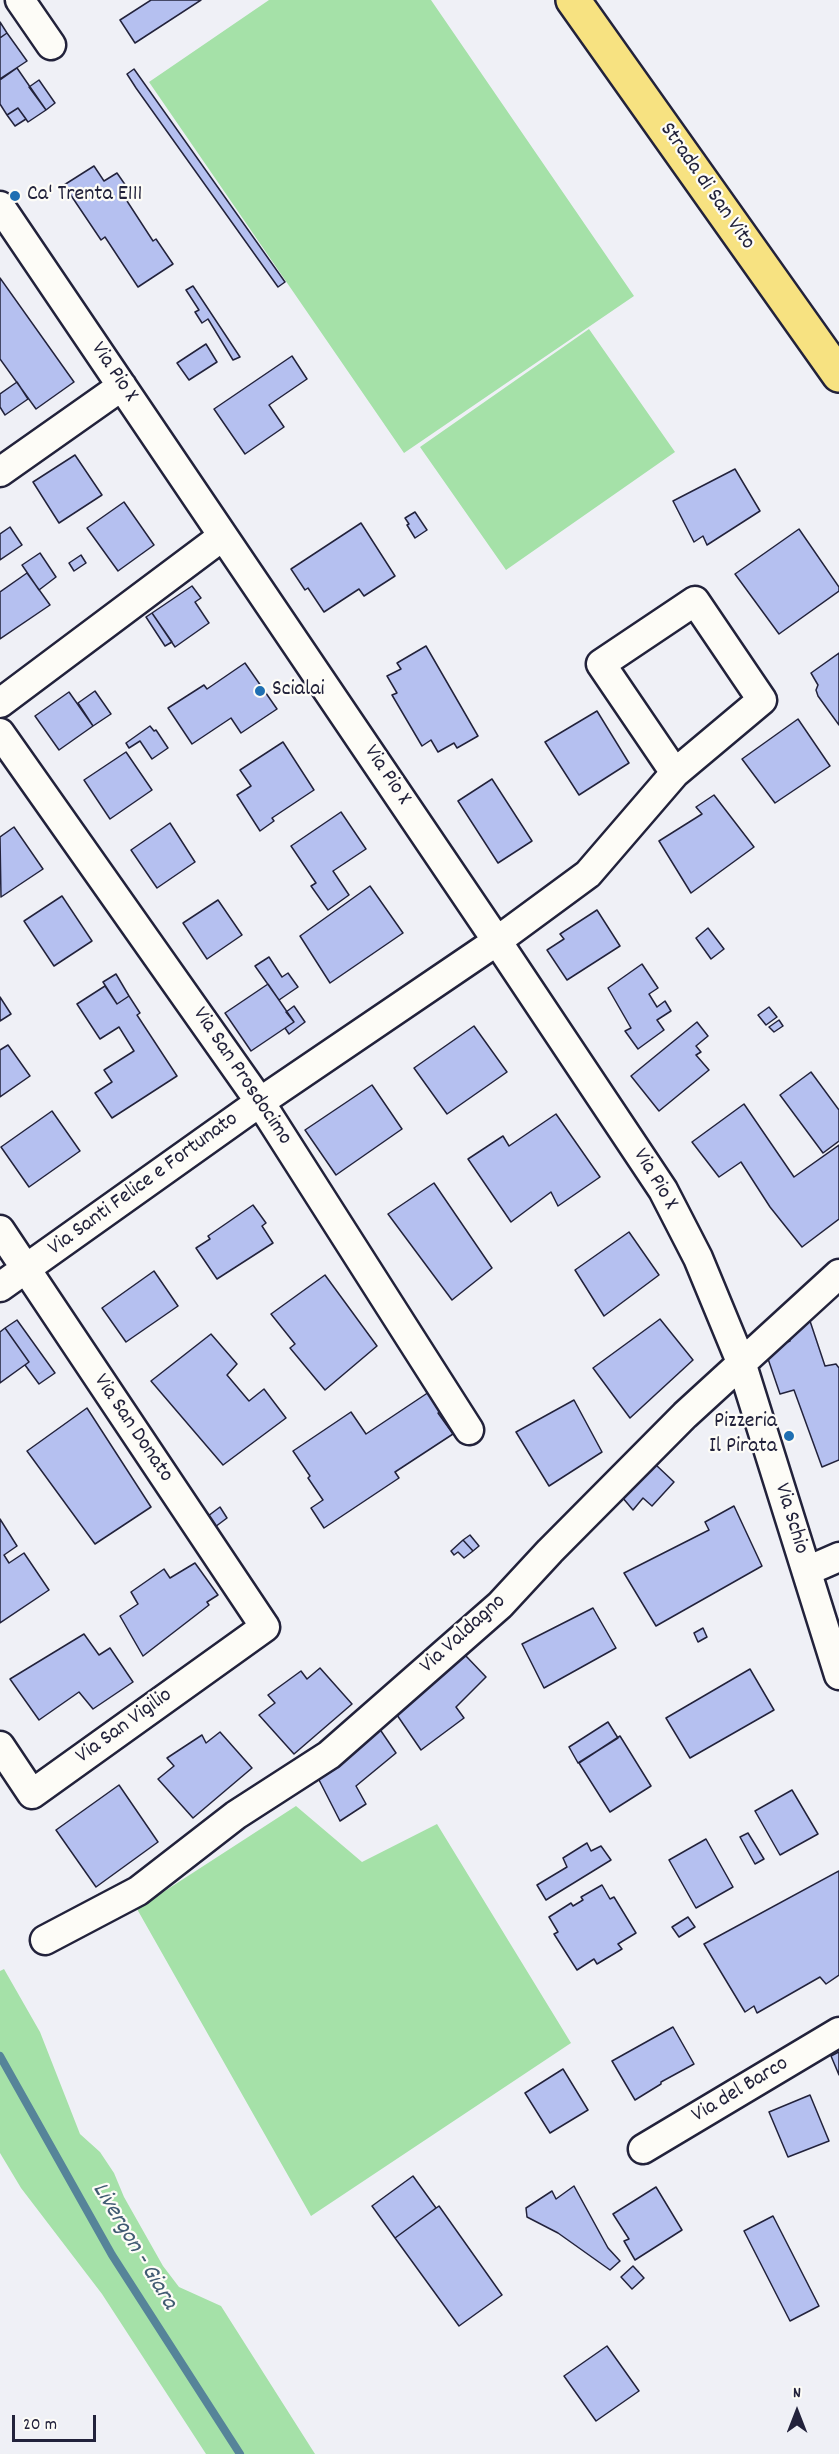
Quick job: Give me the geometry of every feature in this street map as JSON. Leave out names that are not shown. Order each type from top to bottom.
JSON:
[{"type":"main road","name":"Strada di San Vito","points":[[573,0],[839,375]]},
{"type":"street","points":[[20,0],[51,45]]},
{"type":"street","name":"Via Pio X","points":[[0,206],[9,238],[122,387],[663,1190],[698,1258],[741,1362]]},
{"type":"street","points":[[0,472],[122,387]]},
{"type":"street","points":[[0,703],[223,536]]},
{"type":"street","name":"Via Santi Felice e Fortunato","points":[[0,1287],[260,1102],[497,941],[588,874],[675,773],[762,700],[695,602],[601,664],[675,773]]},
{"type":"street","name":"Via San Prosdocimo","points":[[0,733],[260,1102],[469,1430]]},
{"type":"street","name":"Via San Donato","points":[[0,1230],[265,1627]]},
{"type":"street","name":"Via Valdagno","points":[[45,1940],[138,1891],[236,1815],[328,1755],[500,1605],[567,1534],[741,1362],[839,1274]]},
{"type":"street","name":"Via Schio","points":[[741,1362],[839,1675]]},
{"type":"street","points":[[807,1571],[839,1557]]},
{"type":"street","name":"Via San Vigilio","points":[[0,1746],[32,1794],[265,1627]]},
{"type":"street","name":"Via del Barco","points":[[643,2149],[839,2032]]},
{"type":"green space","points":[[269,0],[431,0],[634,296],[404,453],[149,82]]},
{"type":"green space","points":[[589,329],[675,452],[506,570],[420,447]]},
{"type":"green space","points":[[296,1806],[362,1862],[437,1824],[571,2043],[311,2216],[137,1909]]},
{"type":"green space","points":[[4,1969],[40,2032],[80,2134],[100,2152],[114,2173],[124,2197],[163,2266],[179,2287],[221,2306],[315,2454],[206,2454],[102,2294],[21,2188],[0,2153],[0,1971]]},
{"type":"building","points":[[151,0],[201,0],[135,43],[120,20]]},
{"type":"building","points":[[0,22],[7,33],[0,38]]},
{"type":"building","points":[[7,33],[27,61],[0,79],[0,38]]},
{"type":"building","points":[[17,68],[46,110],[28,122],[18,108],[7,115],[0,104],[0,80]]},
{"type":"building","points":[[134,69],[285,282],[278,287],[136,88],[127,74]]},
{"type":"building","points":[[39,80],[55,103],[46,110],[29,87]]},
{"type":"building","points":[[18,108],[26,119],[15,126],[7,115]]},
{"type":"building","points":[[94,166],[104,181],[117,173],[133,196],[127,201],[153,241],[156,239],[173,264],[138,287],[105,237],[101,240],[64,185]]},
{"type":"building","points":[[0,278],[74,382],[36,409],[0,359]]},
{"type":"building","points":[[193,286],[240,357],[233,360],[208,319],[202,323],[195,312],[199,310],[186,290]]},
{"type":"building","points":[[206,344],[217,362],[189,380],[177,363]]},
{"type":"building","points":[[292,356],[307,379],[269,405],[284,427],[245,454],[214,409]]},
{"type":"building","points":[[17,382],[28,399],[5,415],[0,407],[0,394]]},
{"type":"building","points":[[75,455],[102,495],[59,523],[33,482]]},
{"type":"building","points":[[735,469],[760,511],[707,545],[703,536],[694,542],[673,501]]},
{"type":"building","points":[[124,502],[154,545],[118,571],[87,528]]},
{"type":"building","points":[[415,512],[427,530],[415,538],[405,518]]},
{"type":"building","points":[[361,523],[395,576],[364,596],[359,589],[324,612],[308,588],[305,590],[291,569]]},
{"type":"building","points":[[10,527],[22,545],[0,560],[0,534]]},
{"type":"building","points":[[799,529],[839,587],[839,591],[779,634],[735,574]]},
{"type":"building","points":[[40,553],[56,577],[39,590],[22,565]]},
{"type":"building","points":[[81,555],[86,563],[74,571],[69,563]]},
{"type":"building","points":[[27,573],[50,605],[0,639],[0,592]]},
{"type":"building","points":[[192,586],[201,598],[195,602],[209,623],[175,647],[152,613]]},
{"type":"building","points":[[152,613],[172,642],[165,646],[146,617]]},
{"type":"building","points":[[426,646],[478,736],[457,748],[454,743],[438,752],[431,740],[422,746],[392,695],[397,693],[387,676],[401,669],[397,663]]},
{"type":"building","points":[[839,653],[839,725],[818,696],[816,690],[818,685],[811,673]]},
{"type":"building","points":[[245,663],[277,709],[241,733],[231,718],[192,744],[168,708],[204,685],[207,689]]},
{"type":"building","points":[[95,691],[111,714],[93,726],[78,703]]},
{"type":"building","points":[[69,692],[93,726],[59,750],[35,716]]},
{"type":"building","points":[[597,711],[629,763],[579,795],[545,742]]},
{"type":"building","points":[[798,719],[830,766],[775,803],[742,759]]},
{"type":"building","points":[[150,726],[154,731],[156,730],[168,748],[152,759],[140,741],[129,748],[126,743]]},
{"type":"building","points":[[283,742],[314,790],[272,818],[274,821],[260,831],[237,795],[251,786],[240,770]]},
{"type":"building","points":[[126,752],[152,790],[110,819],[84,780]]},
{"type":"building","points":[[492,779],[532,841],[498,863],[458,801]]},
{"type":"building","points":[[714,795],[754,847],[691,893],[659,841],[702,814],[696,807]]},
{"type":"building","points":[[341,812],[366,849],[333,871],[349,895],[328,910],[311,886],[316,883],[291,846]]},
{"type":"building","points":[[170,823],[195,862],[157,888],[131,850]]},
{"type":"building","points":[[14,827],[43,869],[1,897],[0,837]]},
{"type":"building","points":[[370,886],[403,933],[330,983],[300,936]]},
{"type":"building","points":[[62,896],[92,941],[54,966],[24,921]]},
{"type":"building","points":[[218,900],[242,935],[207,959],[183,923]]},
{"type":"building","points":[[597,910],[620,946],[567,980],[547,950],[564,939],[560,934]]},
{"type":"building","points":[[708,928],[724,949],[711,959],[696,938]]},
{"type":"building","points":[[269,957],[282,977],[288,973],[298,987],[279,1000],[255,966]]},
{"type":"building","points":[[642,964],[658,988],[649,994],[657,1007],[665,1001],[671,1011],[657,1020],[664,1030],[638,1049],[625,1031],[631,1028],[608,988]]},
{"type":"building","points":[[116,974],[129,996],[117,1004],[103,982]]},
{"type":"building","points":[[268,984],[294,1022],[251,1051],[225,1013]]},
{"type":"building","points":[[105,986],[117,1004],[129,996],[140,1013],[137,1015],[177,1076],[112,1118],[95,1093],[112,1082],[104,1070],[134,1051],[119,1027],[100,1039],[77,1004]]},
{"type":"building","points":[[0,997],[11,1014],[0,1021]]},
{"type":"building","points":[[294,1006],[305,1022],[289,1034],[285,1028],[294,1022],[286,1012]]},
{"type":"building","points":[[769,1007],[777,1017],[766,1025],[758,1015]]},
{"type":"building","points":[[779,1020],[783,1026],[774,1032],[769,1027]]},
{"type":"building","points":[[697,1022],[708,1036],[696,1046],[701,1052],[696,1055],[709,1070],[659,1111],[631,1076]]},
{"type":"building","points":[[474,1026],[507,1072],[447,1114],[414,1068]]},
{"type":"building","points":[[8,1045],[30,1076],[0,1097],[0,1050]]},
{"type":"building","points":[[811,1072],[839,1110],[839,1141],[823,1153],[780,1095]]},
{"type":"building","points":[[372,1085],[402,1129],[336,1175],[305,1130]]},
{"type":"building","points":[[744,1104],[794,1177],[839,1145],[839,1219],[802,1247],[770,1207],[741,1162],[719,1177],[692,1142]]},
{"type":"building","points":[[52,1111],[80,1151],[29,1187],[1,1147]]},
{"type":"building","points":[[556,1114],[600,1177],[558,1206],[551,1192],[511,1222],[468,1159],[503,1136],[509,1146]]},
{"type":"building","points":[[434,1183],[492,1268],[452,1300],[388,1214]]},
{"type":"building","points":[[253,1205],[266,1223],[262,1226],[273,1243],[217,1279],[196,1248],[210,1239],[208,1236]]},
{"type":"building","points":[[629,1232],[659,1275],[604,1316],[575,1270]]},
{"type":"building","points":[[154,1271],[178,1306],[126,1342],[102,1308]]},
{"type":"building","points":[[325,1275],[377,1346],[325,1390],[290,1348],[295,1344],[271,1314]]},
{"type":"building","points":[[660,1319],[693,1360],[630,1418],[593,1368]]},
{"type":"building","points":[[17,1320],[55,1373],[39,1384],[25,1365],[29,1362],[5,1328]]},
{"type":"building","points":[[810,1321],[825,1366],[836,1364],[839,1368],[839,1460],[822,1467],[794,1390],[780,1394],[765,1350],[790,1341],[787,1326]]},
{"type":"building","points":[[5,1328],[29,1362],[0,1383],[0,1332]]},
{"type":"building","points":[[211,1334],[237,1364],[227,1375],[249,1401],[264,1389],[286,1418],[223,1465],[151,1381]]},
{"type":"building","points":[[432,1390],[444,1409],[438,1413],[453,1434],[395,1472],[399,1478],[324,1528],[311,1508],[323,1500],[293,1451],[351,1412],[366,1434]]},
{"type":"building","points":[[574,1400],[602,1452],[549,1486],[516,1432]]},
{"type":"building","points":[[87,1408],[151,1507],[95,1544],[27,1451]]},
{"type":"building","points":[[656,1465],[674,1482],[652,1506],[643,1498],[633,1510],[622,1497]]},
{"type":"building","points":[[734,1506],[762,1566],[656,1626],[624,1573],[709,1530],[705,1522]]},
{"type":"building","points":[[220,1507],[227,1518],[215,1527],[208,1516]]},
{"type":"building","points":[[0,1519],[17,1546],[4,1555],[9,1563],[24,1553],[49,1590],[0,1623]]},
{"type":"building","points":[[470,1535],[479,1546],[473,1551],[463,1540]]},
{"type":"building","points":[[463,1540],[473,1551],[464,1558],[458,1552],[454,1555],[451,1551]]},
{"type":"building","points":[[195,1563],[218,1595],[207,1602],[209,1605],[143,1656],[120,1616],[138,1604],[131,1592],[164,1569],[170,1578]]},
{"type":"building","points":[[593,1608],[616,1648],[544,1688],[522,1644]]},
{"type":"building","points":[[703,1628],[707,1637],[698,1642],[694,1633]]},
{"type":"building","points":[[84,1634],[99,1655],[110,1648],[133,1682],[93,1709],[79,1692],[39,1720],[10,1679]]},
{"type":"building","points":[[465,1655],[486,1677],[456,1707],[464,1718],[421,1750],[397,1715]]},
{"type":"building","points":[[320,1668],[352,1704],[294,1754],[259,1715],[275,1703],[268,1695],[301,1671],[307,1679]]},
{"type":"building","points":[[750,1669],[774,1710],[690,1758],[666,1718]]},
{"type":"building","points":[[608,1722],[618,1738],[578,1763],[569,1747]]},
{"type":"building","points":[[379,1728],[396,1753],[356,1786],[366,1804],[340,1821],[317,1776]]},
{"type":"building","points":[[220,1732],[252,1768],[193,1818],[158,1779],[174,1766],[167,1758],[202,1735],[206,1743]]},
{"type":"building","points":[[620,1736],[651,1786],[610,1812],[579,1763]]},
{"type":"building","points":[[119,1785],[158,1842],[96,1887],[56,1830]]},
{"type":"building","points":[[792,1790],[818,1834],[780,1855],[755,1811]]},
{"type":"building","points":[[748,1833],[764,1859],[755,1864],[740,1837]]},
{"type":"building","points":[[706,1839],[733,1887],[696,1908],[669,1860]]},
{"type":"building","points":[[587,1843],[591,1851],[601,1846],[611,1860],[546,1900],[537,1885],[567,1867],[563,1858]]},
{"type":"building","points":[[839,1871],[839,1975],[826,1984],[820,1977],[757,2013],[754,2006],[745,2012],[704,1944]]},
{"type":"building","points":[[602,1885],[610,1899],[614,1897],[636,1933],[618,1944],[622,1949],[597,1964],[594,1959],[577,1970],[554,1934],[558,1932],[549,1917],[571,1903],[573,1906],[583,1900],[581,1897]]},
{"type":"building","points":[[688,1917],[695,1927],[679,1937],[672,1927]]},
{"type":"building","points":[[673,2027],[694,2064],[661,2082],[635,2100],[612,2061]]},
{"type":"building","points":[[839,2052],[839,2075],[831,2056]]},
{"type":"building","points":[[563,2069],[588,2110],[550,2133],[525,2093]]},
{"type":"building","points":[[810,2095],[829,2141],[788,2157],[769,2112]]},
{"type":"building","points":[[413,2176],[436,2208],[395,2238],[372,2206]]},
{"type":"building","points":[[574,2186],[608,2248],[620,2261],[610,2270],[558,2233],[527,2217],[526,2208],[552,2191],[556,2199]]},
{"type":"building","points":[[656,2187],[682,2230],[635,2260],[624,2241],[629,2239],[613,2214]]},
{"type":"building","points":[[439,2206],[502,2295],[459,2326],[395,2238]]},
{"type":"building","points":[[773,2216],[819,2306],[790,2321],[744,2231]]},
{"type":"building","points":[[633,2266],[644,2278],[632,2289],[621,2277]]},
{"type":"building","points":[[607,2346],[639,2391],[596,2421],[564,2376]]},
{"type":"waterway","name":"Livergon - Giara","points":[[0,2056],[112,2255],[240,2454]]},
{"type":"place","name":"Ca' Trenta E111","points":[[15,196]]},
{"type":"place","name":"Scialai","points":[[260,691]]},
{"type":"place","name":"Pizzeria Il Pirata","points":[[789,1436]]}]
